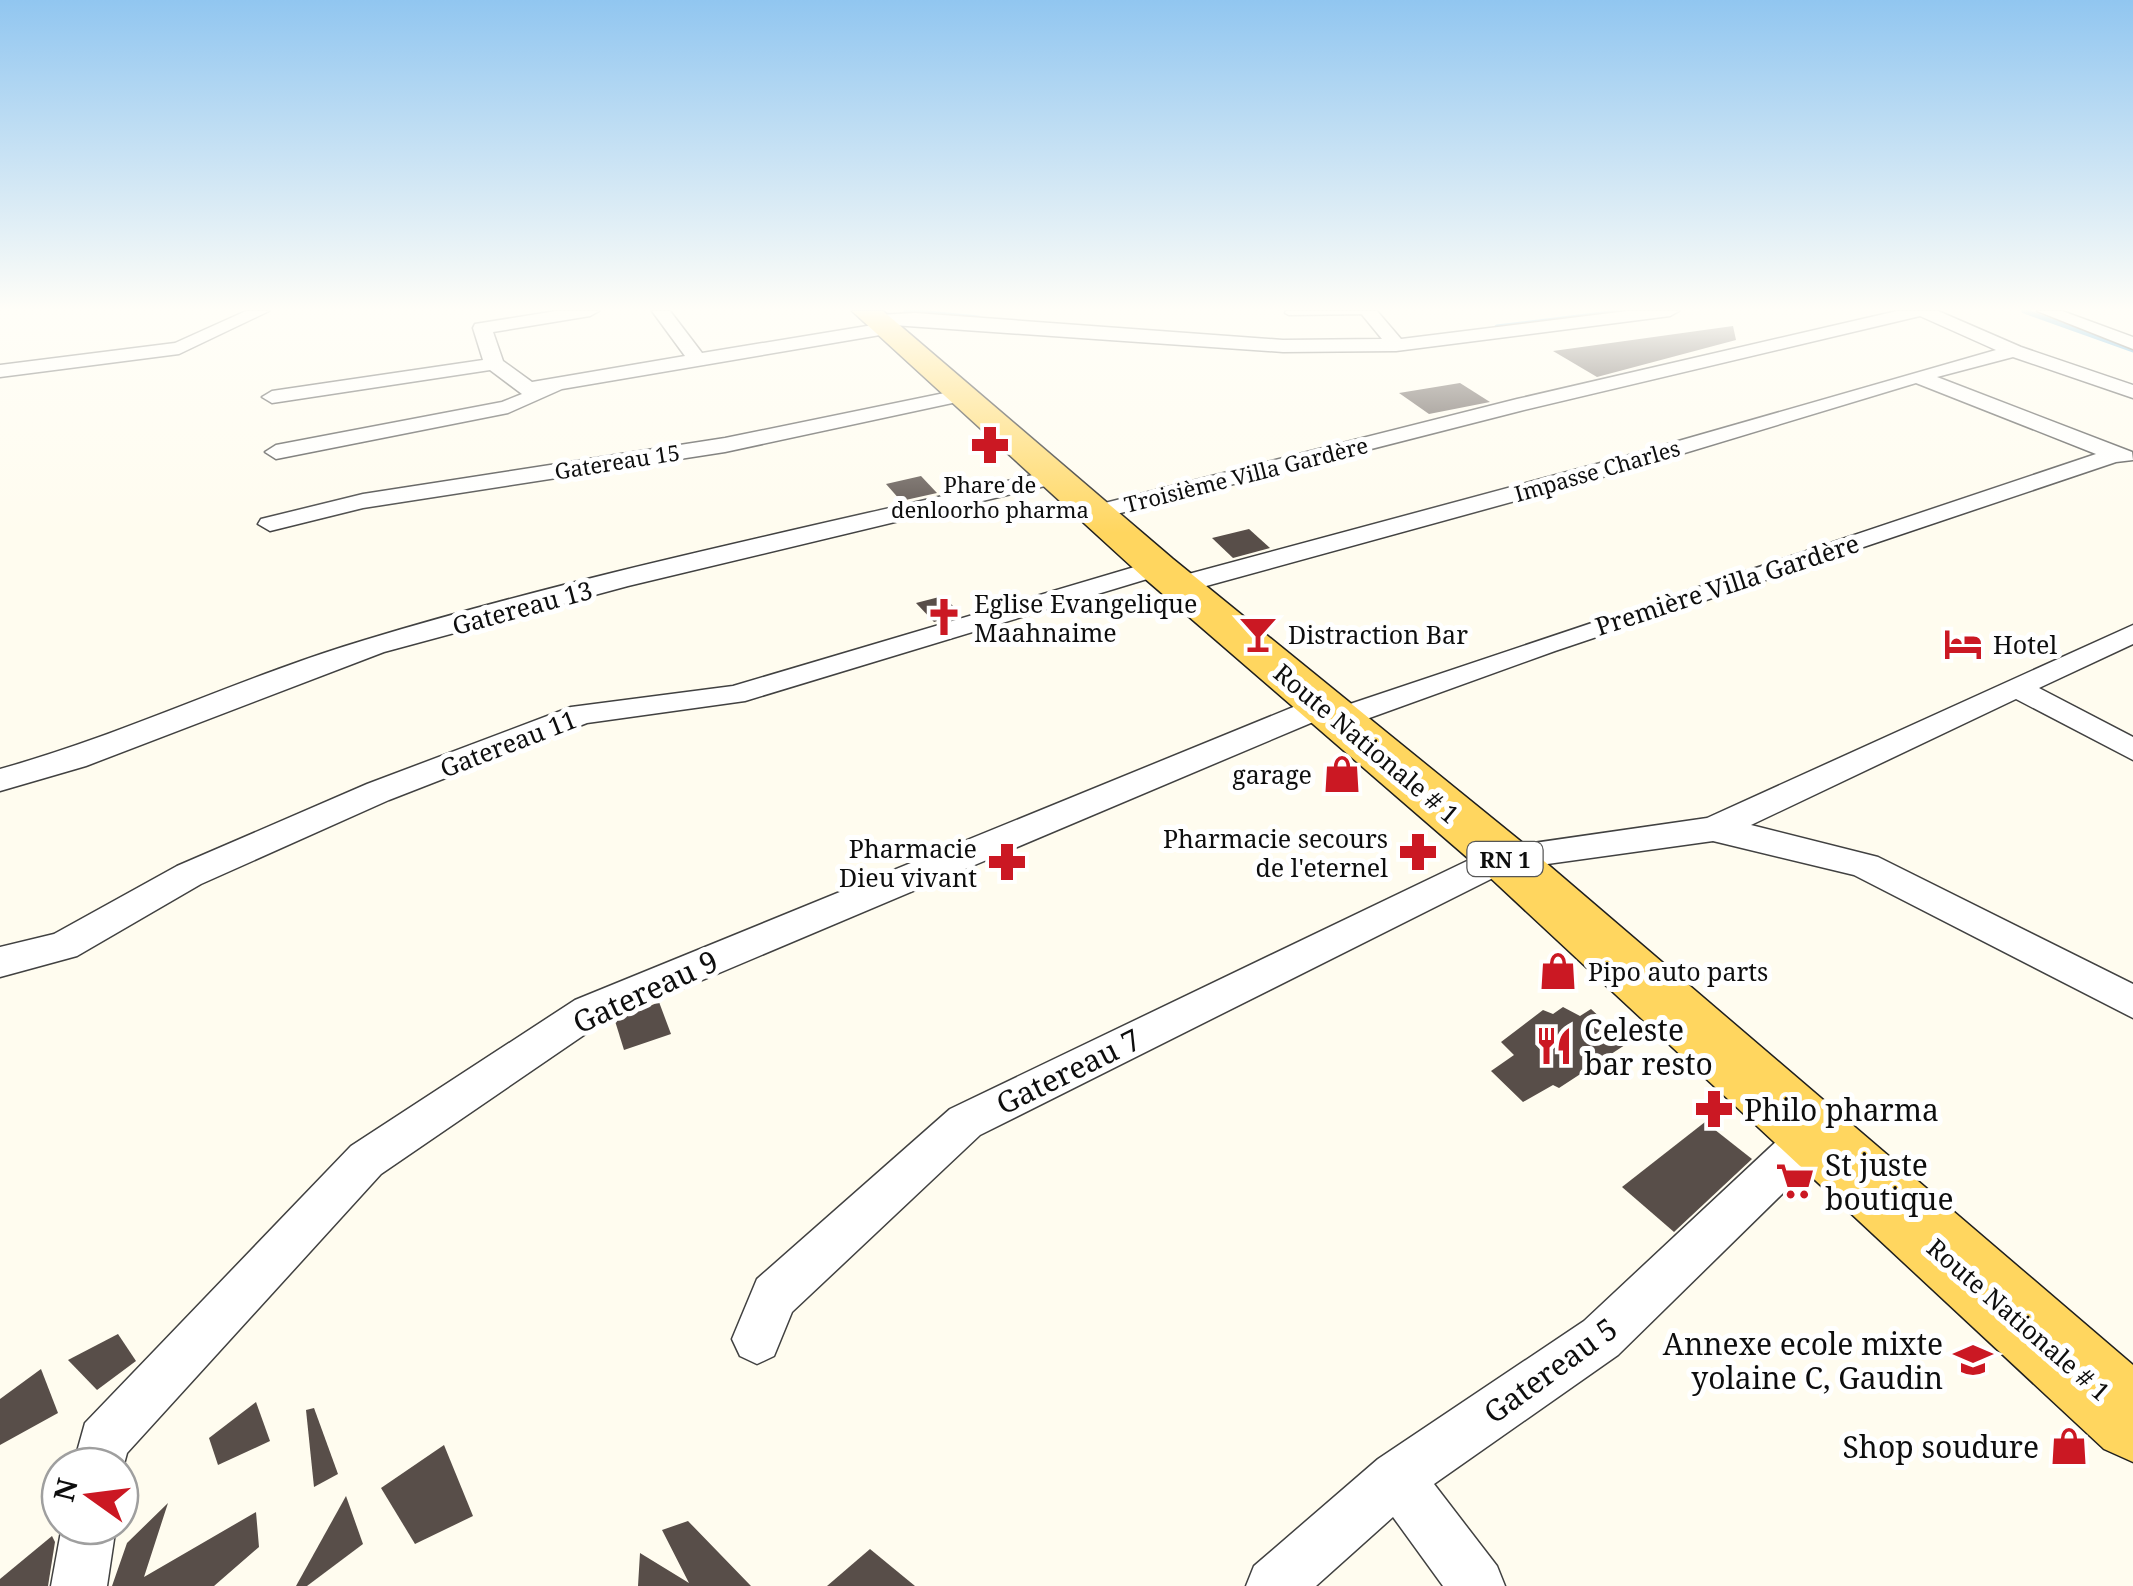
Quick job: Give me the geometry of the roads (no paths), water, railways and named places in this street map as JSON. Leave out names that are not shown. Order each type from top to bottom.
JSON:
[{"type":"main road","name":"Route Nationale # 1","points":[[953,385],[1168,576],[1332,712],[1472,873],[1812,1136],[2133,1420]]},
{"type":"street","points":[[272,397],[353,385]]},
{"type":"street","points":[[523,385],[528,389],[563,385]]},
{"type":"street","name":"Troisième Villa Gardère","points":[[1077,494],[1603,385]]},
{"type":"street","name":"Impasse Charles","points":[[1168,576],[1627,463],[1887,385]]},
{"type":"street","points":[[1940,385],[2125,458]]},
{"type":"street","points":[[276,452],[508,407],[557,386]]},
{"type":"street","name":"Gatereau 15","points":[[270,524],[363,501],[726,445],[964,394]]},
{"type":"street","name":"Première Villa Gardère","points":[[1332,712],[2125,458]]},
{"type":"street","name":"Gatereau 13","points":[[0,780],[76,759],[202,708],[374,646],[621,580],[1077,494]]},
{"type":"street","name":"Gatereau 11","points":[[0,962],[64,946],[222,860],[378,792],[582,714],[735,695],[1168,576]]},
{"type":"street","points":[[1713,829],[2133,633]]},
{"type":"street","points":[[2017,688],[2133,750]]},
{"type":"street","name":"Gatereau 9","points":[[102,1446],[366,1160],[589,1011],[1332,712]]},
{"type":"street","points":[[1713,829],[1821,852],[1866,866],[2133,1002]]},
{"type":"street","name":"Gatereau 7","points":[[757,1340],[774,1296],[965,1122],[1472,873],[1713,829]]},
{"type":"street","name":"Gatereau 5","points":[[1274,1586],[1397,1478],[1601,1338],[1812,1136]]},
{"type":"street","points":[[1397,1478],[1477,1586]]},
{"type":"street","points":[[79,1586],[86,1546]]},
{"type":"place","name":"Phare de denloorho pharma","points":[[990,445]]},
{"type":"place","name":"Eglise Evangelique Maahnaime","points":[[944,617]]},
{"type":"place","name":"Distraction Bar","points":[[1258,634]]},
{"type":"place","name":"Hotel","points":[[1963,644]]},
{"type":"place","name":"garage","points":[[1342,774]]},
{"type":"place","name":"Pharmacie secours de l'eternel","points":[[1418,852]]},
{"type":"place","name":"Pharmacie Dieu vivant","points":[[1007,862]]},
{"type":"place","name":"Pipo auto parts","points":[[1558,971]]},
{"type":"place","name":"Celeste bar resto","points":[[1554,1046]]},
{"type":"place","name":"Philo pharma","points":[[1714,1109]]},
{"type":"place","name":"St juste boutique","points":[[1795,1181]]},
{"type":"place","name":"Annexe ecole mixte yolaine C, Gaudin","points":[[1973,1360]]},
{"type":"place","name":"Shop soudure","points":[[2069,1446]]}]
